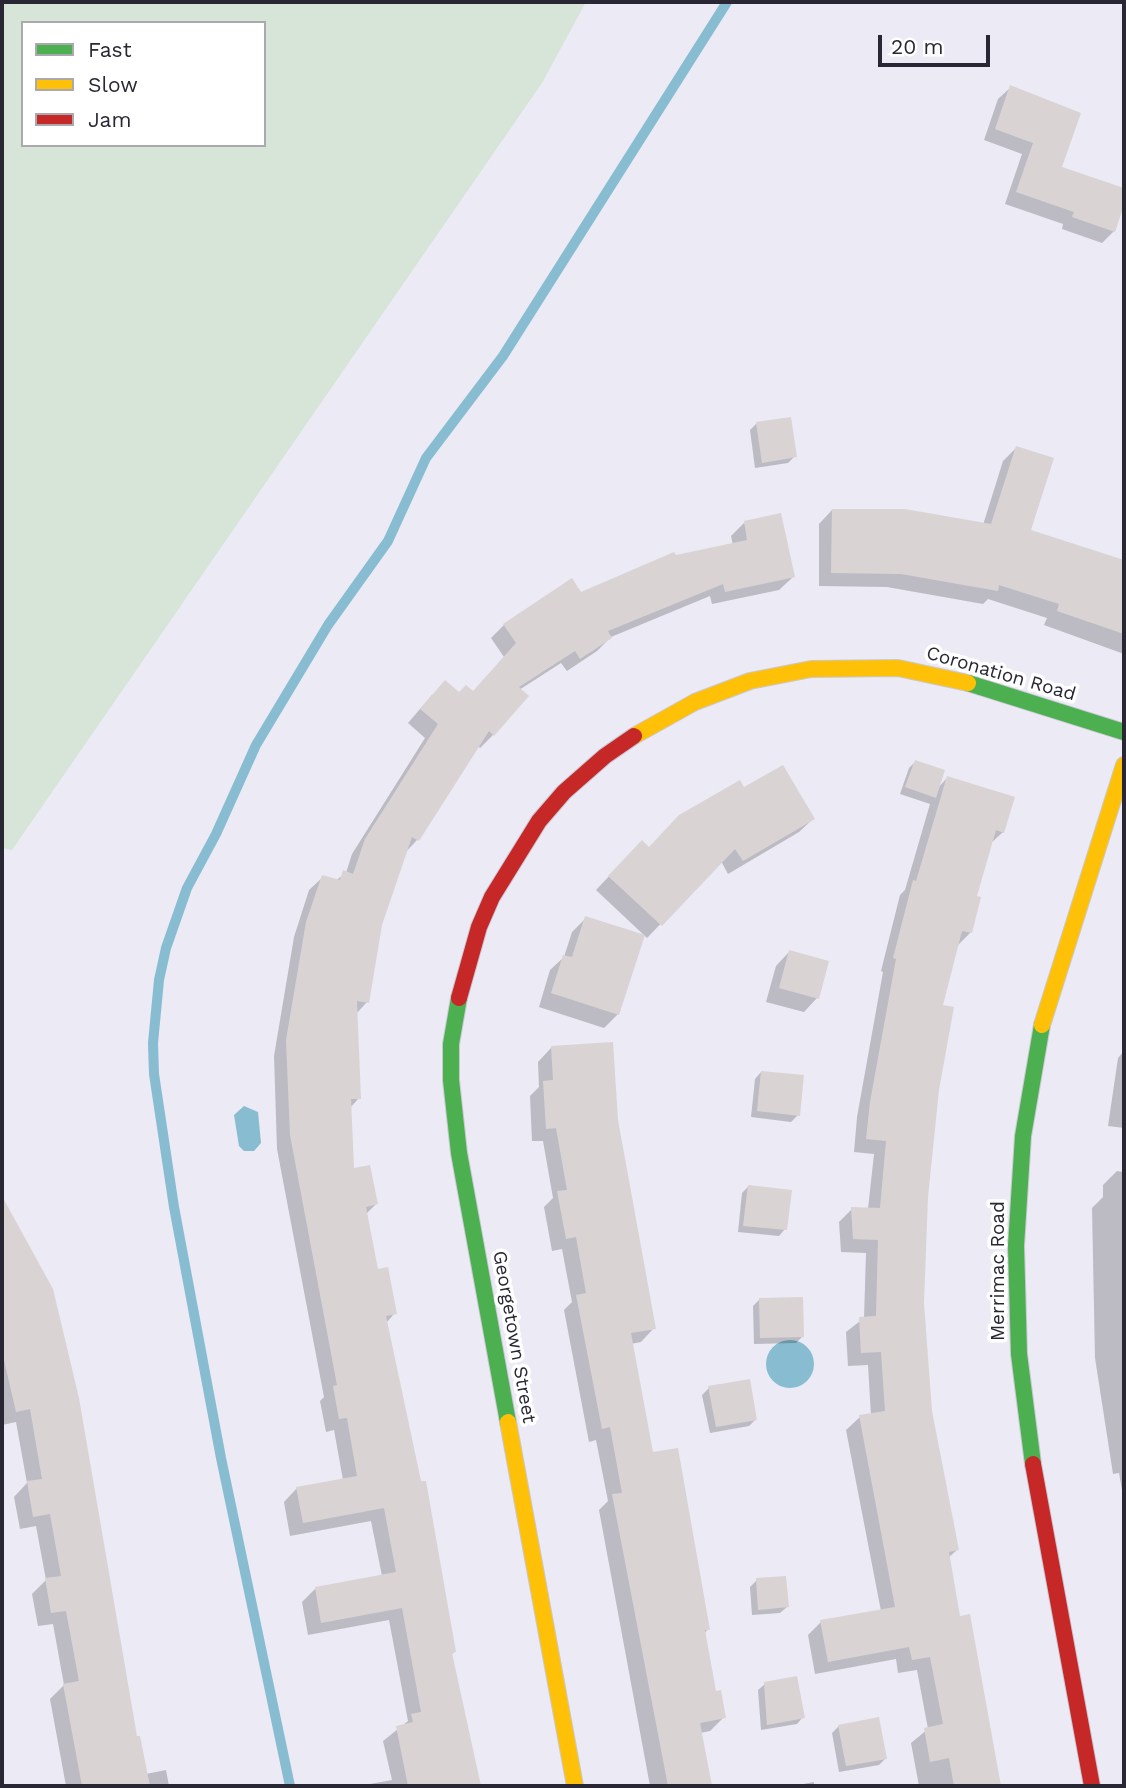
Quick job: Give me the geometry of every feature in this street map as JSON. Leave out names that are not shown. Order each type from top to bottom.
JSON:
[{"type":"street","name":"Coronation Road","points":[[492,897],[539,821],[564,792],[605,756],[648,727],[695,702],[750,681],[811,669],[898,668],[951,678],[1124,732]]},
{"type":"street","name":"Merrimac Road","points":[[1092,1786],[1027,1434],[1018,1354],[1016,1246],[1023,1136],[1044,1012],[1124,765]]},
{"type":"street","name":"Georgetown Street","points":[[492,897],[479,927],[457,1003],[451,1044],[451,1080],[459,1153],[575,1786]]},
{"type":"green space","points":[[2,2],[586,2],[542,83],[12,850],[2,848]]},
{"type":"water","points":[[244,1106],[258,1112],[261,1143],[254,1151],[244,1151],[239,1146],[234,1115]]},
{"type":"water","points":[[790,1340],[807,1347],[814,1364],[807,1381],[790,1388],[773,1381],[766,1364],[773,1347]]},
{"type":"building","points":[[1010,85],[1081,113],[1062,167],[1124,188],[1124,205],[1115,232],[1072,217],[1074,212],[1016,192],[1033,143],[995,129]]},
{"type":"building","points":[[791,417],[797,457],[762,463],[756,422]]},
{"type":"building","points":[[1016,446],[1054,458],[1031,530],[1124,560],[1124,634],[1057,611],[1059,604],[999,585],[998,591],[901,574],[831,573],[832,509],[905,509],[991,524]]},
{"type":"building","points":[[781,513],[795,577],[725,592],[723,584],[608,631],[612,638],[580,659],[575,651],[519,687],[529,696],[494,736],[489,731],[419,841],[412,837],[382,925],[369,1003],[357,1001],[361,1099],[351,1099],[354,1168],[370,1165],[378,1204],[366,1207],[378,1269],[388,1267],[397,1314],[386,1316],[421,1481],[426,1481],[456,1652],[452,1653],[481,1786],[408,1786],[396,1726],[413,1722],[411,1714],[421,1712],[402,1608],[321,1623],[315,1587],[396,1572],[384,1508],[303,1523],[296,1487],[357,1476],[347,1418],[339,1419],[333,1386],[337,1385],[290,1135],[286,1040],[306,922],[322,875],[340,880],[343,870],[353,874],[365,839],[438,724],[420,709],[445,680],[459,692],[466,685],[473,691],[516,643],[503,624],[572,578],[581,592],[674,552],[676,555],[747,540],[744,521]]},
{"type":"building","points":[[915,760],[945,770],[936,798],[905,787]]},
{"type":"building","points":[[783,765],[815,819],[743,861],[735,849],[662,926],[608,876],[642,840],[649,847],[679,815],[740,780],[744,787]]},
{"type":"building","points":[[947,776],[1015,797],[1004,833],[996,830],[977,896],[981,897],[972,933],[962,931],[943,1005],[954,1007],[939,1090],[928,1197],[924,1303],[932,1411],[959,1550],[949,1552],[960,1616],[970,1614],[1001,1786],[954,1786],[949,1758],[930,1762],[924,1728],[943,1724],[930,1657],[912,1660],[909,1647],[828,1662],[820,1620],[895,1607],[859,1415],[885,1411],[881,1352],[861,1353],[859,1317],[876,1316],[878,1240],[853,1239],[851,1207],[880,1208],[886,1141],[866,1139],[870,1102],[896,959],[893,958],[913,880],[916,881]]},
{"type":"building","points":[[585,916],[645,935],[619,1015],[551,993],[563,955],[572,957]]},
{"type":"building","points":[[789,950],[829,961],[819,999],[779,988]]},
{"type":"building","points":[[613,1042],[618,1120],[656,1329],[631,1333],[653,1452],[678,1448],[710,1630],[705,1630],[716,1691],[721,1690],[726,1718],[700,1723],[712,1786],[668,1786],[612,1494],[622,1493],[610,1427],[602,1429],[576,1295],[586,1293],[576,1237],[566,1239],[557,1191],[567,1190],[556,1128],[546,1129],[543,1081],[553,1080],[551,1046]]},
{"type":"building","points":[[761,1071],[804,1075],[800,1116],[757,1111]]},
{"type":"building","points":[[748,1185],[792,1190],[787,1230],[743,1226]]},
{"type":"building","points":[[2,1196],[53,1289],[79,1398],[137,1736],[140,1736],[150,1786],[82,1786],[63,1684],[79,1681],[66,1611],[51,1613],[45,1578],[61,1576],[50,1514],[33,1517],[27,1481],[42,1479],[30,1409],[16,1412],[2,1351]]},
{"type":"building","points":[[803,1297],[804,1337],[760,1338],[759,1298]]},
{"type":"building","points":[[750,1379],[757,1420],[716,1427],[708,1386]]},
{"type":"building","points":[[786,1576],[789,1607],[758,1610],[756,1578]]},
{"type":"building","points":[[797,1676],[805,1718],[767,1725],[764,1682]]},
{"type":"building","points":[[879,1717],[887,1759],[846,1766],[838,1725]]},
{"type":"waterway","points":[[290,1786],[221,1458],[174,1207],[154,1074],[153,1043],[159,980],[166,948],[187,888],[216,834],[256,745],[328,625],[388,541],[426,458],[503,356],[727,2]]},
{"type":"traffic: fast","points":[[968,683],[1124,732]]},
{"type":"traffic: fast","points":[[459,998],[451,1044],[451,1080],[459,1153],[508,1422]]},
{"type":"traffic: fast","points":[[1033,1464],[1019,1354],[1016,1246],[1023,1136],[1042,1025]]},
{"type":"traffic: slow","points":[[634,736],[695,702],[750,681],[811,669],[898,668],[968,683]]},
{"type":"traffic: slow","points":[[1042,1025],[1124,765]]},
{"type":"traffic: slow","points":[[508,1422],[575,1786]]},
{"type":"traffic: jam","points":[[459,998],[479,927],[492,897],[539,821],[564,792],[605,756],[634,736]]},
{"type":"traffic: jam","points":[[1033,1464],[1092,1786]]}]
